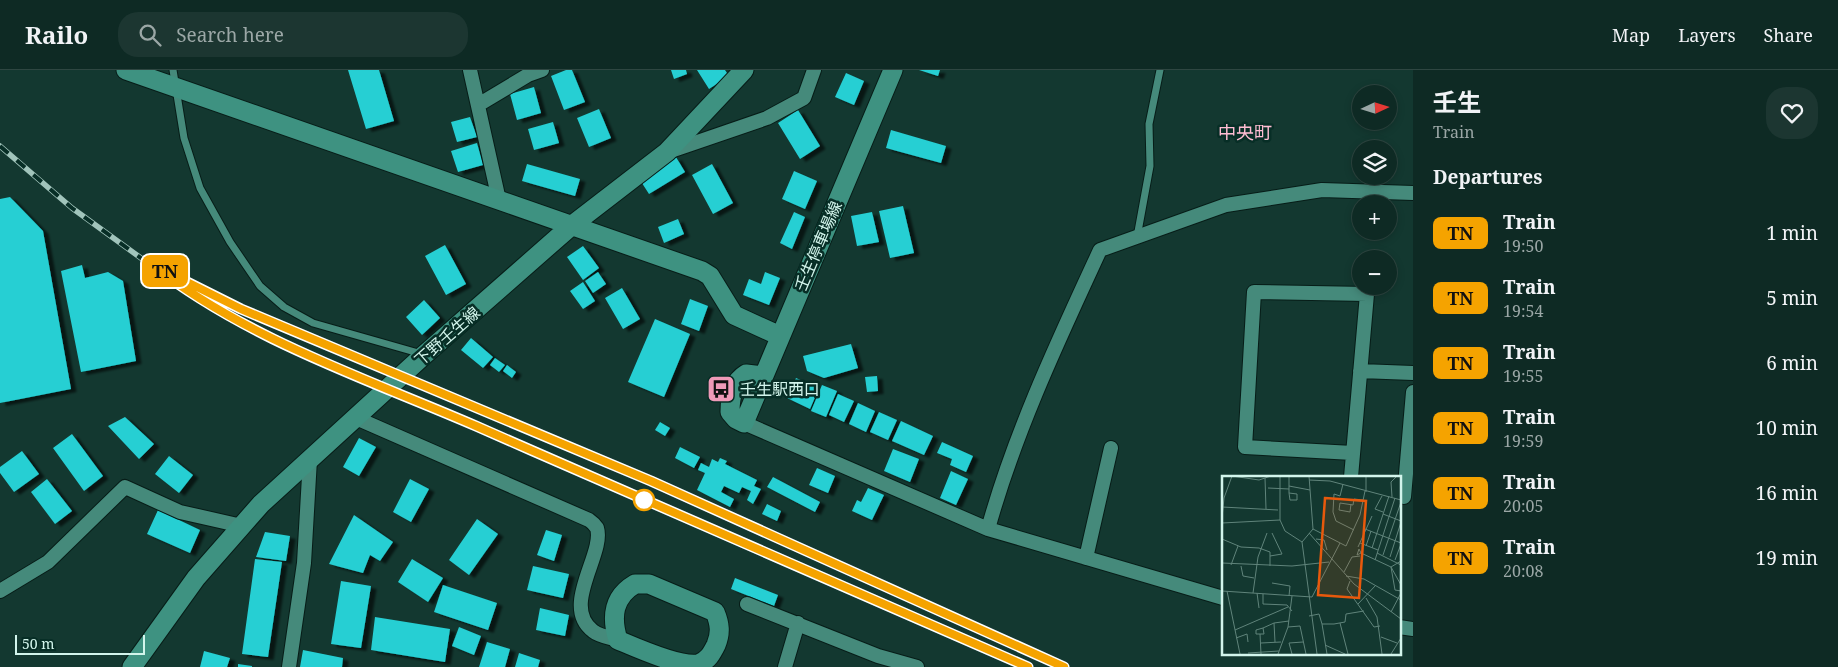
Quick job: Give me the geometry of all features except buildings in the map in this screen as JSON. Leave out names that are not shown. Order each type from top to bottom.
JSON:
[{"type":"main road","points":[[126,70],[174,79],[499,200],[702,271],[710,276],[734,315],[780,336]]},
{"type":"main road","name":"下野壬生線","points":[[132,667],[196,578],[261,504],[424,355],[571,226],[667,152],[744,70]]},
{"type":"main road","name":"壬生停車場線","points":[[744,423],[893,70]]},
{"type":"main road","points":[[635,584],[649,584],[715,612],[720,622],[720,637],[711,656],[700,664],[652,661],[618,640],[613,622],[617,605],[624,591],[635,584]]},
{"type":"street","points":[[470,70],[499,200]]},
{"type":"street","points":[[478,105],[528,75],[542,70]]},
{"type":"street","points":[[667,152],[767,118],[804,98],[814,70]]},
{"type":"street","points":[[988,529],[1001,482],[1043,374],[1100,250],[1226,206],[1264,199],[1322,190],[1413,193]]},
{"type":"street","points":[[1351,476],[1367,294],[1254,292],[1245,447],[1353,453]]},
{"type":"street","points":[[1360,371],[1413,373]]},
{"type":"street","points":[[1405,497],[1413,392]]},
{"type":"street","points":[[356,418],[589,520],[596,527],[598,538],[580,596],[584,620],[593,631],[618,640]]},
{"type":"street","points":[[744,423],[988,529],[1222,598]]},
{"type":"street","points":[[1086,558],[1112,448]]},
{"type":"street","points":[[289,667],[304,563],[310,459]]},
{"type":"street","points":[[0,591],[48,562],[125,487],[180,512],[242,526]]},
{"type":"street","points":[[747,604],[878,656],[917,667]]},
{"type":"street","points":[[785,667],[798,623]]},
{"type":"street","points":[[1400,627],[1413,629]]},
{"type":"lane","points":[[1136,237],[1150,166],[1150,124],[1160,70]]},
{"type":"lane","points":[[174,79],[184,138],[200,188],[230,242],[260,286],[284,308],[313,322],[424,355]]},
{"type":"railway","points":[[0,146],[72,208],[185,290],[223,313],[337,368],[1028,667]]},
{"type":"railway","points":[[175,276],[241,309],[651,481],[1064,667]]},
{"type":"train","name":"TN","points":[[1028,667],[337,368],[223,313],[185,290],[151,264],[241,309],[651,481],[1064,667]]},
{"type":"place","name":"壬生駅西口","points":[[721,389]]},
{"type":"district","name":"中央町","points":[[1245,133]]}]
